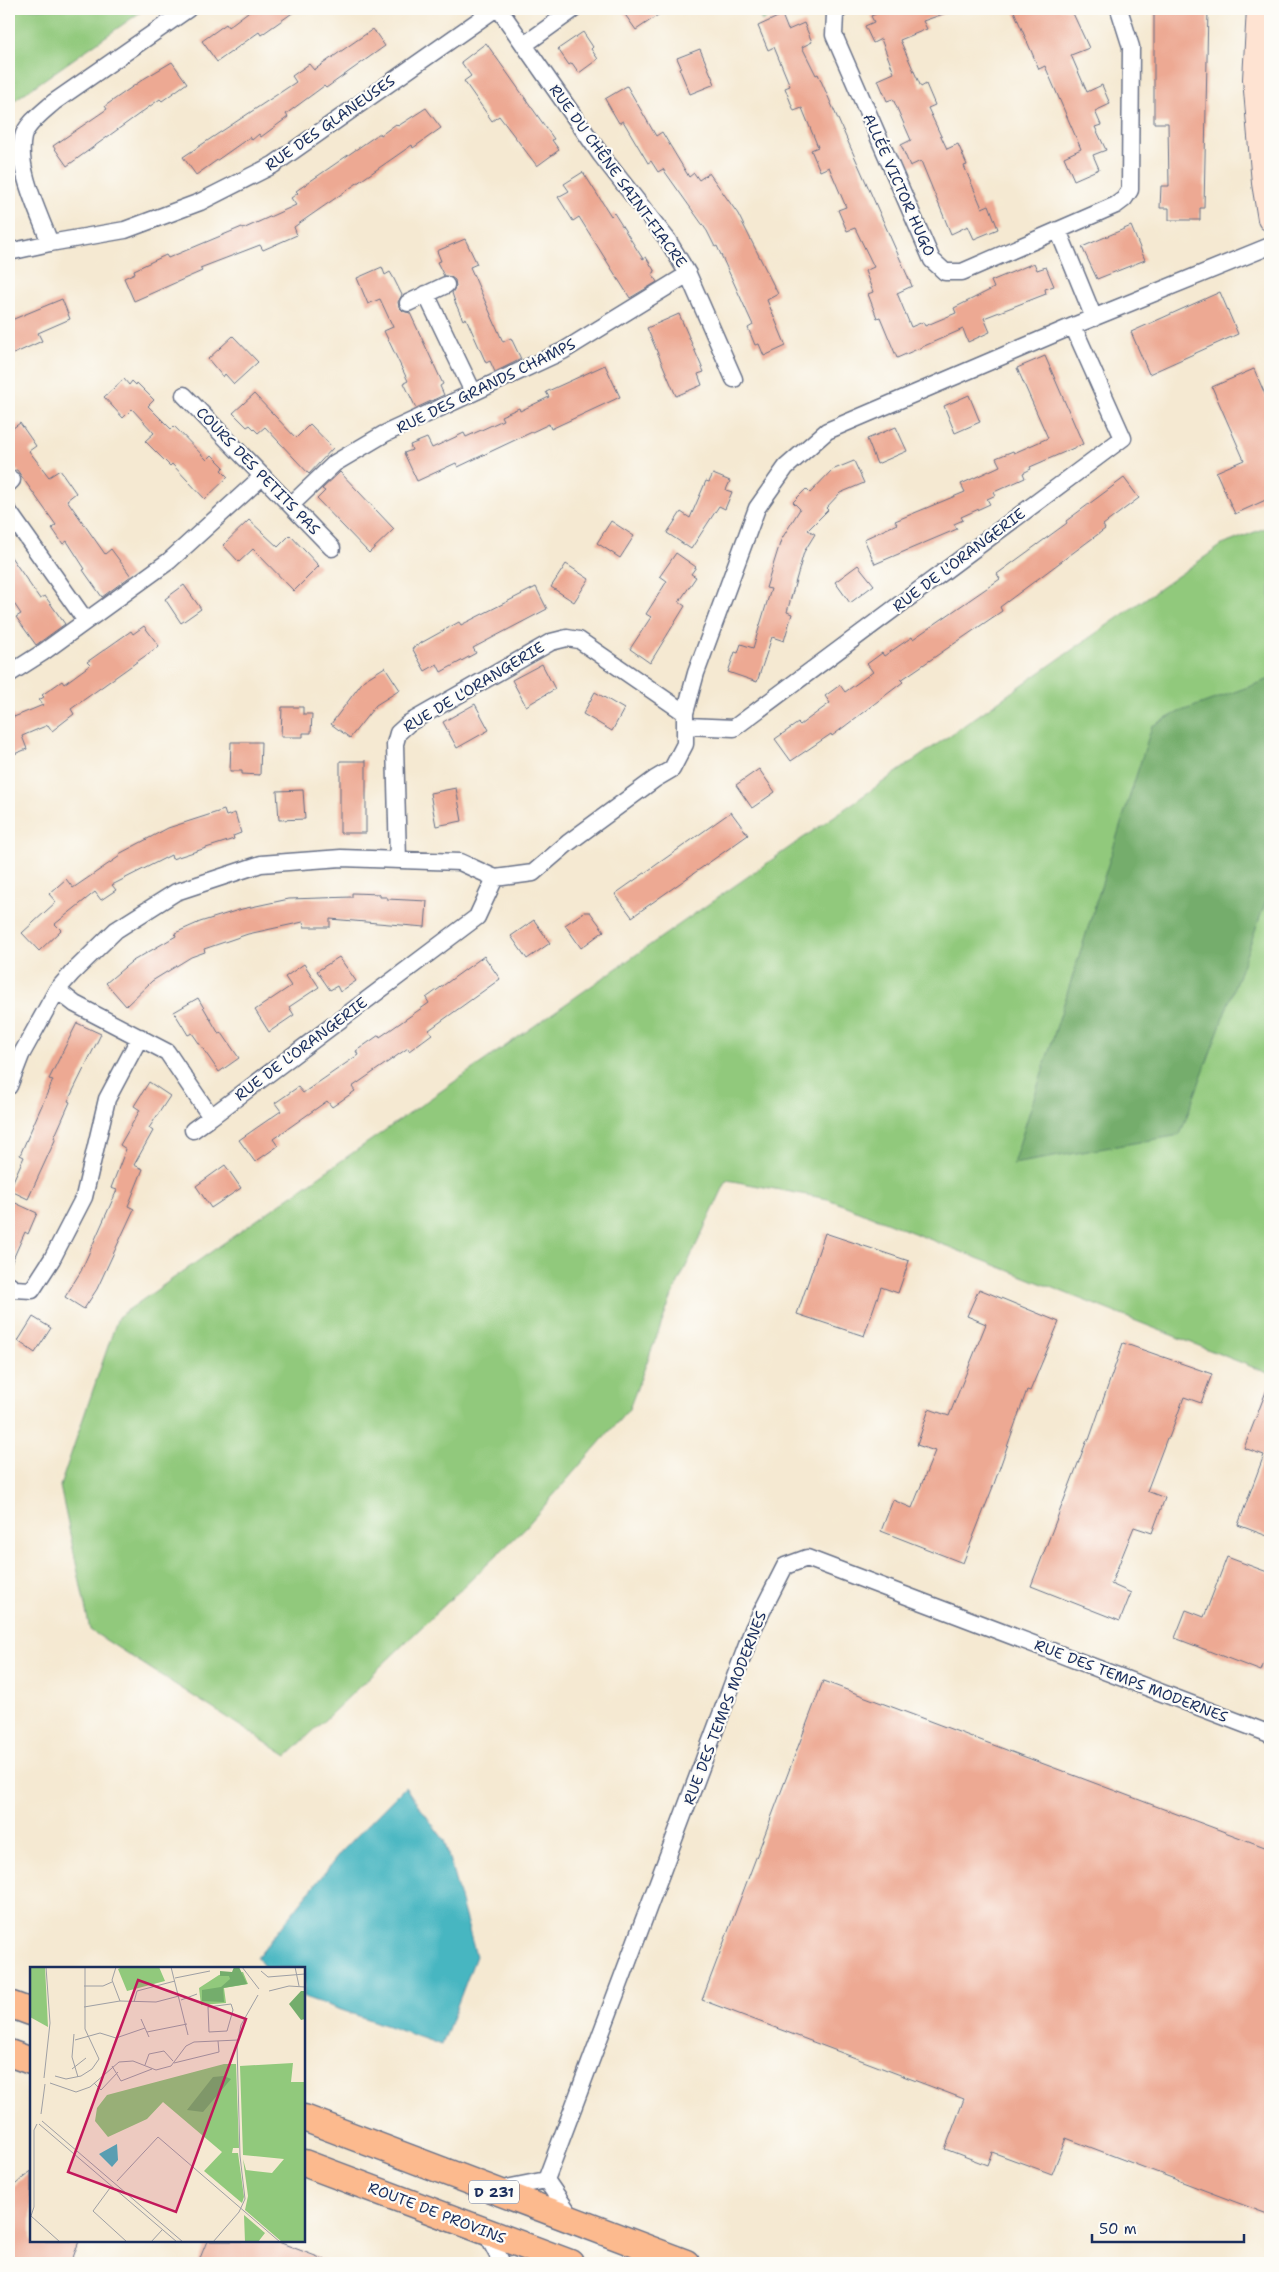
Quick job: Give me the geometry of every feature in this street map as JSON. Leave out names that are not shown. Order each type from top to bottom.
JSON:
[{"type":"main road","points":[[1259,9],[1256,79],[1264,183],[1270,219]]},
{"type":"main road","points":[[9,2004],[30,2012]]},
{"type":"main road","points":[[9,2053],[30,2061]]},
{"type":"main road","name":"D 231","points":[[305,2118],[686,2263]]},
{"type":"main road","name":"ROUTE DE PROVINS","points":[[305,2163],[485,2231],[557,2262]]},
{"type":"street","points":[[50,243],[22,163],[23,136],[35,119],[54,102],[188,9]]},
{"type":"street","name":"RUE DES GLANEUSES","points":[[9,252],[124,230],[200,202],[273,166],[497,9]]},
{"type":"street","name":"RUE DU CHÊNE SAINT-FIACRE","points":[[497,9],[601,155],[667,239],[688,274],[734,379]]},
{"type":"street","points":[[524,45],[574,9]]},
{"type":"street","name":"ALLÉE VICTOR HUGO","points":[[840,9],[835,14],[834,35],[932,260],[945,272],[962,272],[1116,206],[1130,190],[1131,47],[1119,9]]},
{"type":"street","points":[[1058,230],[1094,318]]},
{"type":"street","points":[[9,1086],[21,1055],[57,990],[116,930],[176,892],[261,864],[342,858],[460,862],[495,878],[533,873],[568,843],[648,784],[672,769],[685,744],[686,719],[696,673],[757,508],[786,467],[828,431],[1073,326],[1270,246]]},
{"type":"street","name":"RUE DES GRANDS CHAMPS","points":[[291,505],[335,463],[384,434],[563,352],[688,274]]},
{"type":"street","points":[[408,303],[446,285]]},
{"type":"street","points":[[426,294],[473,392]]},
{"type":"street","name":"RUE DE L'ORANGERIE","points":[[398,860],[395,744],[398,733],[409,723],[551,642],[567,638],[579,640],[686,719],[734,728],[1123,438],[1073,326]]},
{"type":"street","name":"COURS DES PETITS PAS","points":[[184,395],[332,548]]},
{"type":"street","points":[[9,674],[42,653],[169,561],[263,476]]},
{"type":"street","points":[[9,512],[86,621]]},
{"type":"street","name":"RUE DE L'ORANGERIE","points":[[193,1130],[477,916],[495,878]]},
{"type":"street","points":[[57,990],[75,1004],[167,1052],[212,1116]]},
{"type":"street","points":[[9,1286],[14,1289],[32,1290],[52,1258],[84,1197],[107,1099],[140,1037]]},
{"type":"street","name":"RUE DES TEMPS MODERNES","points":[[546,2180],[753,1629],[785,1566],[807,1558],[1270,1734]]},
{"type":"street","points":[[498,2193],[511,2187],[546,2180],[574,2222]]},
{"type":"street","points":[[485,2231],[502,2263]]},
{"type":"green space","points":[[9,9],[145,9],[9,104]]},
{"type":"green space","points":[[756,9],[782,9],[762,21]]},
{"type":"green space","points":[[1270,526],[1270,1374],[828,1199],[727,1180],[672,1296],[629,1409],[524,1529],[287,1756],[90,1630],[60,1486],[118,1317],[1222,545]]},
{"type":"green space","points":[[1270,679],[1270,890],[1180,1135],[1013,1164],[1152,726],[1179,712]]},
{"type":"water","points":[[405,1787],[444,1840],[476,1956],[442,2045],[305,1997],[305,1967],[264,1967],[257,1957],[342,1851]]},
{"type":"building","points":[[252,9],[298,9],[261,35],[259,32],[217,62],[202,41],[226,24],[228,27]]},
{"type":"building","points":[[621,9],[667,9],[636,30]]},
{"type":"building","points":[[887,9],[952,9],[952,11],[923,21],[927,29],[900,40],[921,87],[926,84],[935,105],[928,108],[947,149],[958,144],[967,165],[964,166],[982,208],[989,205],[998,229],[974,239],[968,226],[951,234],[921,161],[910,166],[901,145],[911,140],[893,99],[887,101],[878,80],[894,73],[881,39],[873,43],[865,26],[874,22],[871,16]]},
{"type":"building","points":[[1013,9],[1071,9],[1089,48],[1071,55],[1087,92],[1102,85],[1110,104],[1095,111],[1101,125],[1095,127],[1106,150],[1093,155],[1099,169],[1074,180],[1064,157],[1081,149],[1045,66],[1039,69]]},
{"type":"building","points":[[1154,9],[1208,9],[1204,208],[1200,208],[1200,220],[1169,220],[1169,208],[1160,208],[1161,186],[1169,186],[1168,123],[1154,123]]},
{"type":"building","points":[[782,15],[788,30],[804,23],[812,42],[802,47],[816,75],[818,74],[912,286],[897,293],[911,327],[923,322],[925,326],[956,313],[954,308],[994,288],[991,281],[1034,263],[1037,270],[1046,267],[1054,286],[1045,289],[1046,294],[984,318],[990,332],[968,342],[963,329],[897,358],[880,317],[877,318],[868,294],[873,292],[865,271],[874,267],[855,228],[847,231],[838,210],[846,207],[829,167],[820,171],[811,150],[818,147],[802,108],[794,111],[785,88],[790,86],[774,47],[768,50],[758,26]]},
{"type":"building","points":[[373,29],[385,46],[326,88],[324,86],[286,114],[288,117],[261,137],[259,134],[252,140],[250,137],[196,175],[183,157],[296,82],[292,76],[309,64],[314,70]]},
{"type":"building","points":[[583,32],[598,59],[579,73],[572,63],[569,65],[558,49]]},
{"type":"building","points":[[486,43],[554,139],[552,140],[559,150],[537,166],[499,116],[492,121],[464,81],[471,76],[461,62]]},
{"type":"building","points":[[700,49],[715,84],[690,94],[679,68],[681,67],[677,58]]},
{"type":"building","points":[[172,62],[187,83],[162,101],[160,99],[67,166],[53,146],[107,109],[105,106]]},
{"type":"building","points":[[627,86],[656,136],[662,132],[689,177],[694,173],[699,180],[709,173],[738,214],[778,294],[767,300],[786,346],[764,356],[759,344],[755,345],[748,328],[753,325],[717,246],[715,247],[707,231],[663,169],[658,172],[651,161],[648,163],[623,121],[619,123],[605,99]]},
{"type":"building","points":[[426,108],[441,128],[413,148],[412,145],[294,227],[297,235],[263,250],[260,245],[200,268],[202,271],[134,301],[124,278],[135,273],[134,270],[166,255],[168,258],[242,227],[243,229],[296,205],[291,198],[298,193],[296,191],[380,133],[381,135],[396,124],[398,126]]},
{"type":"building","points":[[583,172],[611,216],[614,213],[643,259],[646,257],[655,272],[652,274],[657,282],[630,298],[579,217],[573,221],[558,197],[569,191],[564,184]]},
{"type":"building","points":[[1131,226],[1145,260],[1097,279],[1082,247]]},
{"type":"building","points":[[465,239],[477,264],[470,267],[503,342],[511,338],[521,359],[495,372],[490,361],[486,363],[466,318],[463,320],[455,302],[452,293],[456,286],[455,280],[444,276],[437,262],[441,261],[437,251]]},
{"type":"building","points":[[382,267],[385,275],[390,272],[393,277],[402,295],[398,302],[399,307],[403,311],[410,313],[443,384],[440,386],[444,395],[416,408],[404,383],[408,381],[384,331],[393,327],[380,299],[368,304],[357,278]]},
{"type":"building","points":[[1220,292],[1238,334],[1149,374],[1131,332]]},
{"type":"building","points":[[62,299],[70,319],[38,333],[42,341],[9,356],[9,321]]},
{"type":"building","points":[[679,314],[704,372],[698,374],[702,385],[676,396],[647,328]]},
{"type":"building","points":[[233,336],[258,362],[234,384],[225,374],[223,377],[208,359]]},
{"type":"building","points":[[1045,356],[1083,444],[1030,467],[1031,469],[1023,473],[1025,478],[994,492],[996,495],[987,499],[990,504],[961,517],[963,520],[954,524],[957,529],[875,564],[864,539],[897,524],[895,521],[965,492],[961,484],[1000,466],[996,458],[1013,451],[1014,453],[1048,438],[1017,368]]},
{"type":"building","points":[[605,365],[620,397],[551,429],[549,424],[458,467],[456,463],[417,481],[404,453],[412,450],[410,445],[427,438],[432,448],[464,433],[466,437],[503,420],[501,416],[519,408],[520,411],[549,397],[546,392]]},
{"type":"building","points":[[1254,369],[1270,406],[1270,498],[1235,514],[1216,472],[1244,460],[1212,387]]},
{"type":"building","points":[[124,379],[129,385],[132,381],[136,385],[137,383],[154,400],[148,406],[171,429],[174,426],[207,460],[212,455],[224,467],[221,470],[228,477],[205,499],[172,464],[170,466],[145,441],[154,433],[132,409],[123,418],[104,397]]},
{"type":"building","points":[[254,394],[296,438],[310,424],[333,448],[309,474],[265,427],[258,433],[250,425],[247,427],[233,413]]},
{"type":"building","points":[[969,395],[980,422],[955,433],[944,406]]},
{"type":"building","points":[[20,423],[36,446],[29,451],[49,477],[60,470],[76,493],[67,500],[105,554],[111,549],[131,576],[102,597],[83,570],[85,569],[67,541],[63,544],[52,528],[56,525],[17,470],[9,471],[9,431]]},
{"type":"building","points":[[896,427],[907,451],[877,464],[867,439]]},
{"type":"building","points":[[854,461],[864,483],[840,493],[826,508],[828,510],[808,530],[815,534],[804,552],[787,612],[792,614],[784,641],[772,637],[757,682],[728,672],[735,652],[738,653],[741,644],[753,648],[771,589],[766,588],[781,540],[800,509],[793,502],[806,489],[810,493],[832,470]]},
{"type":"building","points":[[340,472],[394,529],[369,553],[317,499],[325,491],[322,489]]},
{"type":"building","points":[[713,474],[730,481],[726,490],[732,492],[725,509],[719,506],[691,549],[667,533],[681,512],[690,518],[706,481],[709,482]]},
{"type":"building","points":[[1124,478],[1139,498],[1103,525],[1105,529],[1000,607],[1002,611],[901,680],[903,682],[832,736],[831,734],[791,761],[775,739],[798,723],[800,725],[830,703],[825,696],[840,685],[845,692],[873,672],[867,664],[882,653],[884,656],[912,637],[913,639],[1000,579],[997,574],[1067,523],[1066,521]]},
{"type":"building","points":[[249,520],[278,547],[290,535],[319,566],[294,591],[253,549],[239,562],[223,545]]},
{"type":"building","points":[[611,521],[634,536],[620,558],[597,543]]},
{"type":"building","points":[[676,553],[696,567],[691,574],[696,577],[679,602],[685,606],[650,663],[630,649],[651,617],[646,614],[667,581],[660,576]]},
{"type":"building","points":[[9,554],[40,599],[45,596],[65,624],[36,645],[16,617],[21,614],[9,596]]},
{"type":"building","points":[[566,564],[589,579],[574,602],[551,587]]},
{"type":"building","points":[[858,565],[874,585],[850,603],[835,582]]},
{"type":"building","points":[[184,585],[201,609],[181,623],[165,599]]},
{"type":"building","points":[[536,587],[547,609],[473,648],[476,653],[441,672],[437,664],[425,671],[412,648],[459,622],[461,625]]},
{"type":"building","points":[[144,626],[159,646],[71,709],[74,714],[52,731],[48,725],[22,736],[27,749],[9,756],[9,705],[14,717],[43,705],[39,700],[44,697],[42,695],[62,681],[64,684],[90,665],[87,662],[131,631],[133,634]]},
{"type":"building","points":[[542,664],[555,689],[526,706],[512,680]]},
{"type":"building","points":[[385,667],[400,690],[376,705],[350,738],[331,724],[364,680]]},
{"type":"building","points":[[595,692],[624,709],[612,731],[583,714]]},
{"type":"building","points":[[475,704],[489,730],[457,748],[443,722]]},
{"type":"building","points":[[282,707],[303,707],[303,714],[312,714],[311,733],[303,733],[303,737],[281,737]]},
{"type":"building","points":[[231,742],[261,742],[260,775],[242,774],[242,771],[230,771]]},
{"type":"building","points":[[340,761],[366,761],[366,833],[340,833]]},
{"type":"building","points":[[759,769],[775,792],[752,808],[736,785]]},
{"type":"building","points":[[456,788],[462,821],[436,826],[430,793]]},
{"type":"building","points":[[303,790],[305,819],[279,820],[277,791]]},
{"type":"building","points":[[224,810],[226,816],[235,813],[241,833],[233,836],[234,839],[172,859],[171,855],[112,885],[116,890],[101,900],[95,892],[55,924],[61,930],[39,951],[22,933],[56,902],[49,894],[66,879],[73,888],[120,856],[119,854],[168,828]]},
{"type":"building","points":[[731,812],[748,835],[632,917],[615,894]]},
{"type":"building","points":[[352,893],[380,894],[380,897],[387,897],[387,899],[427,901],[425,927],[330,919],[330,927],[304,927],[303,922],[248,934],[204,949],[205,952],[191,957],[152,981],[126,1006],[106,983],[131,962],[176,936],[175,933],[200,922],[242,909],[289,899],[352,897]]},
{"type":"building","points":[[584,912],[590,912],[604,931],[581,948],[565,925]]},
{"type":"building","points":[[534,920],[550,943],[527,959],[511,936]]},
{"type":"building","points":[[484,956],[500,979],[429,1030],[432,1034],[409,1051],[408,1048],[352,1087],[355,1091],[332,1107],[327,1101],[273,1139],[278,1146],[255,1162],[239,1140],[281,1111],[275,1103],[298,1087],[303,1093],[358,1055],[356,1051],[429,1003],[426,998]]},
{"type":"building","points":[[339,957],[356,981],[340,992],[337,986],[330,990],[317,971]]},
{"type":"building","points":[[304,964],[319,987],[289,1007],[294,1015],[269,1032],[255,1010],[291,986],[285,977]]},
{"type":"building","points":[[198,998],[219,1034],[222,1033],[239,1058],[219,1072],[192,1033],[188,1035],[174,1012]]},
{"type":"building","points":[[77,1023],[101,1034],[68,1101],[70,1102],[54,1138],[56,1138],[28,1199],[9,1190],[24,1157],[20,1155],[53,1080],[49,1079]]},
{"type":"building","points":[[149,1082],[170,1096],[149,1128],[153,1131],[134,1165],[143,1169],[128,1206],[134,1209],[97,1289],[84,1309],[65,1297],[81,1271],[117,1190],[111,1188],[126,1149],[120,1145],[140,1110],[134,1106]]},
{"type":"building","points":[[225,1165],[241,1188],[211,1208],[196,1186]]},
{"type":"building","points":[[9,1200],[37,1213],[28,1234],[25,1232],[9,1268]]},
{"type":"building","points":[[825,1233],[909,1261],[898,1293],[881,1287],[864,1336],[797,1314]]},
{"type":"building","points":[[979,1289],[1059,1322],[1030,1391],[1027,1390],[994,1484],[963,1563],[881,1531],[893,1500],[912,1508],[935,1451],[917,1445],[929,1409],[949,1416],[986,1324],[967,1316]]},
{"type":"building","points":[[33,1317],[51,1328],[35,1353],[18,1341]]},
{"type":"building","points":[[1123,1343],[1212,1374],[1201,1403],[1184,1397],[1147,1491],[1165,1498],[1152,1533],[1134,1527],[1111,1584],[1131,1593],[1120,1621],[1031,1586],[1087,1440],[1089,1440]]},
{"type":"building","points":[[1269,1384],[1270,1537],[1238,1525],[1264,1455],[1244,1448]]},
{"type":"building","points":[[1227,1557],[1270,1573],[1270,1646],[1261,1671],[1175,1638],[1186,1610],[1204,1617]]},
{"type":"building","points":[[823,1681],[1270,1849],[1270,2215],[1066,2138],[1052,2174],[992,2152],[987,2165],[945,2149],[964,2099],[702,2000]]},
{"type":"building","points":[[30,2172],[30,2242],[79,2242],[71,2263],[9,2263],[9,2190]]},
{"type":"building","points":[[207,2242],[279,2242],[331,2262],[198,2263]]}]
